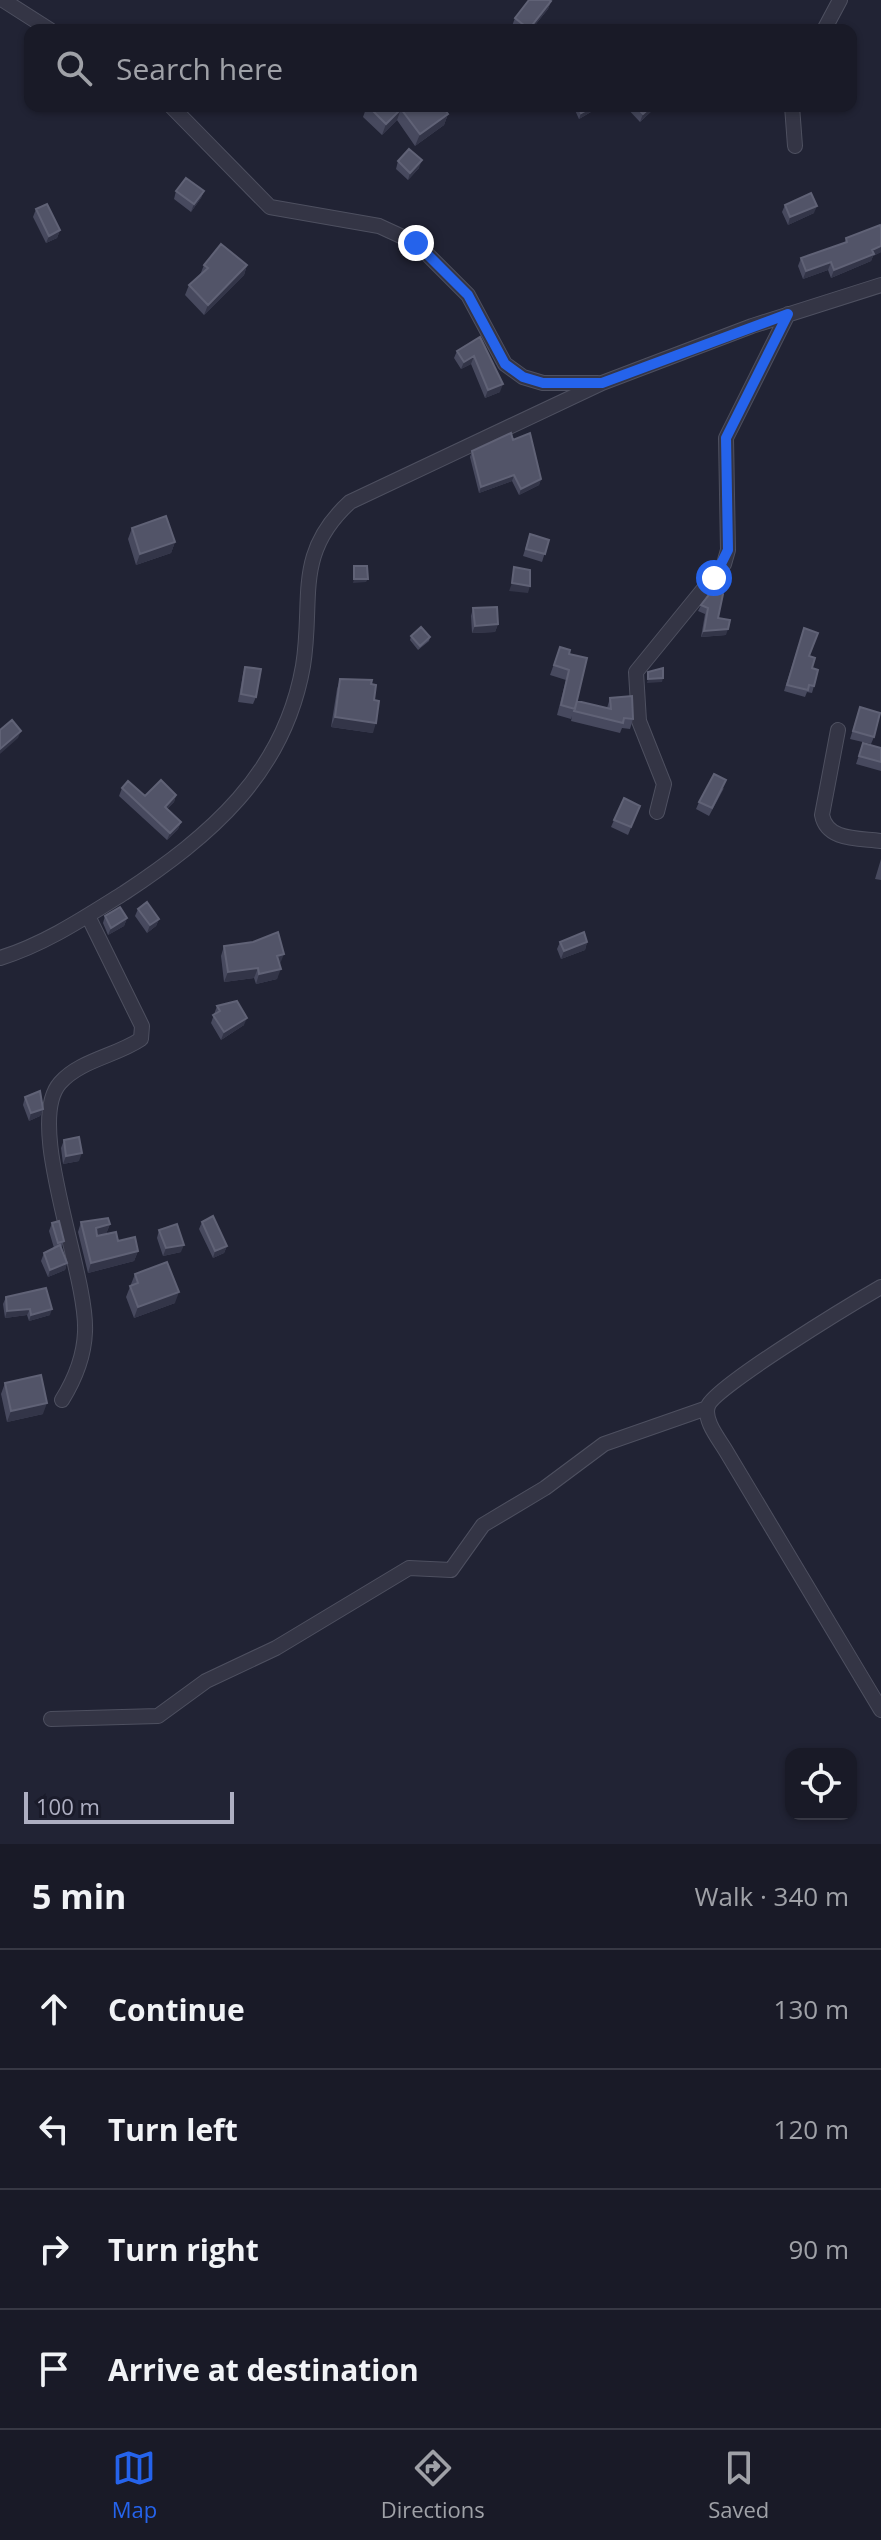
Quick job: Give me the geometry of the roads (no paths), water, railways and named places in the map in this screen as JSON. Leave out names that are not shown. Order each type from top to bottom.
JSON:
[{"type":"street","points":[[3,0],[41,24]]},
{"type":"street","points":[[827,24],[840,0]]},
{"type":"street","points":[[178,112],[205,136],[270,207],[379,226],[416,243],[468,295],[505,364],[523,377],[543,383],[602,383]]},
{"type":"street","points":[[792,112],[795,146]]},
{"type":"street","points":[[0,958],[40,943],[88,916],[185,852],[256,781],[280,735],[303,666],[310,563],[321,534],[350,502],[602,383],[788,314],[881,285]]},
{"type":"street","points":[[657,812],[664,784],[639,721],[636,672],[724,564],[728,550],[726,438],[788,314]]},
{"type":"street","points":[[838,730],[822,815],[824,825],[833,834],[881,841]]},
{"type":"street","points":[[62,1400],[74,1380],[86,1330],[77,1259],[57,1186],[49,1136],[47,1116],[51,1096],[74,1071],[141,1039],[142,1026],[88,916]]},
{"type":"street","points":[[881,1287],[739,1379],[714,1397],[707,1408],[708,1419],[726,1451],[881,1710]]},
{"type":"street","points":[[51,1719],[158,1716],[206,1681],[276,1648],[409,1568],[451,1570],[483,1525],[545,1488],[604,1444],[707,1408]]}]
